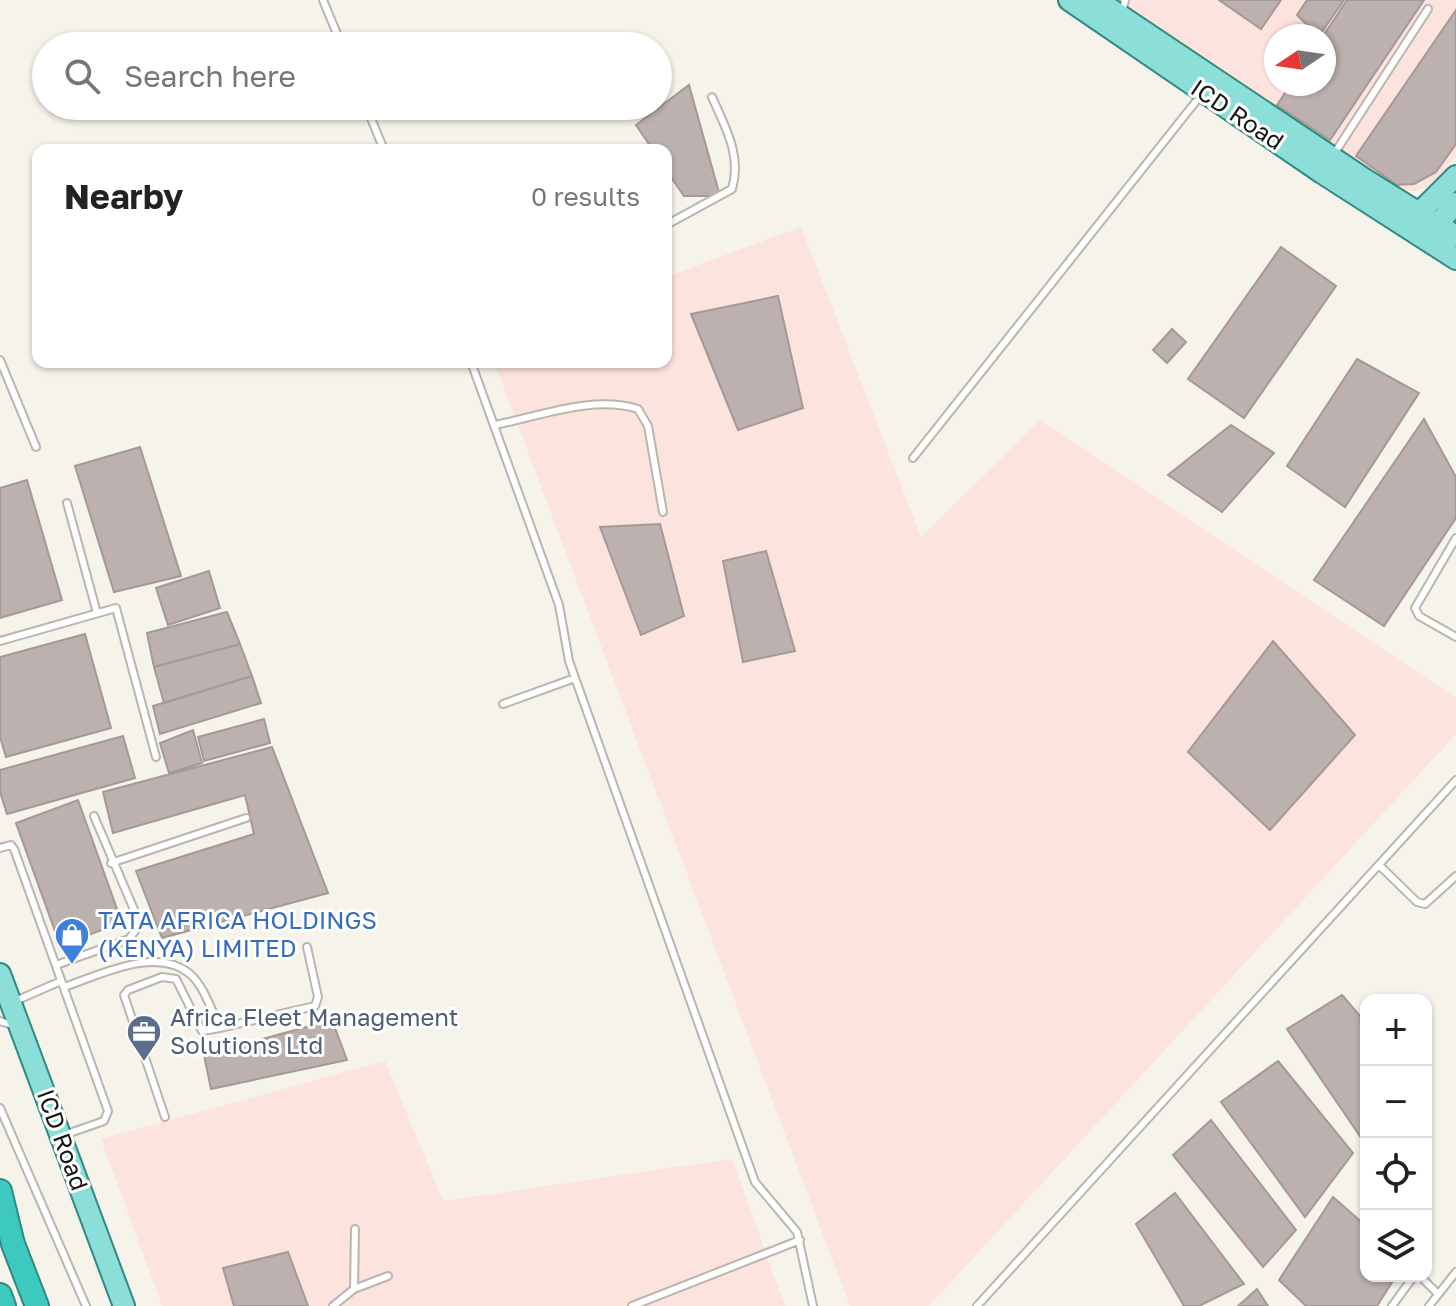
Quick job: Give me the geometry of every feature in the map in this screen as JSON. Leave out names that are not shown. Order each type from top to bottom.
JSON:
[{"type":"highway","points":[[0,1191],[7,1245],[37,1306]]},
{"type":"highway","points":[[0,1295],[4,1306]]},
{"type":"main road","name":"ICD Road","points":[[1069,0],[1121,16],[1203,92],[1322,173],[1435,219]]},
{"type":"main road","name":"ICD Road","points":[[1097,0],[1332,157],[1435,219]]},
{"type":"main road","points":[[1435,219],[1456,176]]},
{"type":"main road","points":[[1435,219],[1456,236]]},
{"type":"main road","points":[[1435,219],[1456,259]]},
{"type":"main road","name":"ICD Road","points":[[0,974],[11,1003],[10,1024],[61,1137],[124,1306]]},
{"type":"lane","points":[[323,0],[336,32]]},
{"type":"lane","points":[[1332,157],[1428,9]]},
{"type":"lane","points":[[913,458],[1203,92]]},
{"type":"lane","points":[[672,222],[732,189],[738,170],[712,97]]},
{"type":"lane","points":[[372,120],[382,144]]},
{"type":"lane","points":[[0,360],[36,447]]},
{"type":"lane","points":[[473,368],[559,605],[575,678],[758,1188],[792,1221],[800,1240],[813,1306]]},
{"type":"lane","points":[[495,425],[580,407],[620,403],[638,409],[648,426],[663,512]]},
{"type":"lane","points":[[67,503],[97,613]]},
{"type":"lane","points":[[1456,538],[1415,608],[1419,616],[1456,637]]},
{"type":"lane","points":[[0,641],[116,608],[156,757]]},
{"type":"lane","points":[[503,704],[575,678]]},
{"type":"lane","points":[[977,1306],[1456,780]]},
{"type":"lane","points":[[56,965],[134,934],[135,912],[111,863],[94,816]]},
{"type":"lane","points":[[111,863],[246,818]]},
{"type":"lane","points":[[0,848],[11,845],[14,849],[108,1111],[104,1121],[61,1137]]},
{"type":"lane","points":[[1380,866],[1417,902],[1425,904],[1456,876]]},
{"type":"lane","points":[[165,1117],[124,995],[128,990],[162,977],[176,979],[202,1031],[315,1006],[318,997],[307,947]]},
{"type":"lane","points":[[11,1003],[133,964],[173,965],[194,978],[220,1028]]},
{"type":"lane","points":[[0,1108],[86,1306]]},
{"type":"lane","points":[[354,1289],[355,1229]]},
{"type":"lane","points":[[632,1306],[800,1240]]},
{"type":"lane","points":[[1429,1306],[1456,1272]]},
{"type":"lane","points":[[333,1306],[354,1289],[388,1276]]},
{"type":"lane","points":[[1392,1306],[1410,1282]]},
{"type":"lane","points":[[1426,1282],[1438,1294]]},
{"type":"shaded area","points":[[1112,0],[1456,0],[1456,156],[1433,185],[1415,191],[1397,190]]},
{"type":"shaded area","points":[[801,227],[921,537],[1040,420],[1456,698],[1456,734],[929,1306],[850,1306],[496,368],[672,368],[672,275]]},
{"type":"shaded area","points":[[385,1061],[443,1201],[732,1159],[785,1306],[162,1306],[101,1139]]},
{"type":"building","points":[[1219,0],[1281,0],[1261,29]]},
{"type":"building","points":[[1307,0],[1344,0],[1327,24],[1306,24],[1297,15]]},
{"type":"building","points":[[1347,0],[1424,0],[1330,140],[1277,105],[1283,96],[1336,96],[1336,24],[1331,24]]},
{"type":"building","points":[[1456,10],[1456,144],[1436,172],[1414,184],[1397,185],[1356,156]]},
{"type":"building","points":[[689,85],[720,196],[684,196],[672,179],[672,144],[649,144],[636,125],[643,120],[672,120],[672,98]]},
{"type":"building","points":[[1281,247],[1336,286],[1244,418],[1188,379]]},
{"type":"building","points":[[778,296],[803,408],[738,430],[691,314]]},
{"type":"building","points":[[1172,329],[1186,342],[1167,363],[1153,350]]},
{"type":"building","points":[[1357,359],[1419,393],[1345,507],[1287,466]]},
{"type":"building","points":[[1424,419],[1456,477],[1456,518],[1384,626],[1314,580]]},
{"type":"building","points":[[1231,425],[1274,453],[1222,512],[1168,475]]},
{"type":"building","points":[[140,447],[181,576],[114,592],[75,466]]},
{"type":"building","points":[[27,480],[62,600],[0,618],[0,488]]},
{"type":"building","points":[[660,524],[684,616],[641,635],[600,527]]},
{"type":"building","points":[[766,551],[795,651],[743,662],[723,561]]},
{"type":"building","points":[[209,571],[220,608],[168,625],[156,588]]},
{"type":"building","points":[[227,612],[240,644],[154,667],[147,633]]},
{"type":"building","points":[[85,634],[111,728],[6,757],[0,737],[0,657]]},
{"type":"building","points":[[1273,641],[1355,735],[1270,830],[1188,752]]},
{"type":"building","points":[[240,644],[252,676],[164,703],[154,667]]},
{"type":"building","points":[[252,676],[261,703],[160,734],[153,706]]},
{"type":"building","points":[[264,719],[270,743],[204,761],[198,737]]},
{"type":"building","points":[[193,730],[202,763],[169,773],[160,743]]},
{"type":"building","points":[[123,736],[135,778],[7,814],[0,792],[0,770]]},
{"type":"building","points":[[272,747],[328,893],[162,938],[136,871],[254,834],[245,795],[113,833],[103,792]]},
{"type":"building","points":[[78,800],[122,923],[60,945],[16,823]]},
{"type":"building","points":[[1342,995],[1360,1016],[1360,1136],[1287,1029]]},
{"type":"building","points":[[332,1020],[347,1060],[211,1089],[204,1055]]},
{"type":"building","points":[[1278,1061],[1353,1153],[1305,1217],[1221,1102]]},
{"type":"building","points":[[1211,1120],[1296,1230],[1263,1267],[1173,1155]]},
{"type":"building","points":[[1175,1193],[1244,1284],[1199,1306],[1184,1306],[1136,1224]]},
{"type":"building","points":[[1333,1197],[1360,1221],[1360,1282],[1392,1282],[1377,1306],[1306,1306],[1279,1280]]},
{"type":"building","points":[[288,1252],[308,1306],[234,1306],[223,1268]]},
{"type":"building","points":[[1257,1289],[1268,1306],[1238,1306]]},
{"type":"place","name":"TATA AFRICA HOLDINGS (KENYA) LIMITED","points":[[72,966]]},
{"type":"place","name":"Africa Fleet Management Solutions Ltd","points":[[144,1063]]}]
